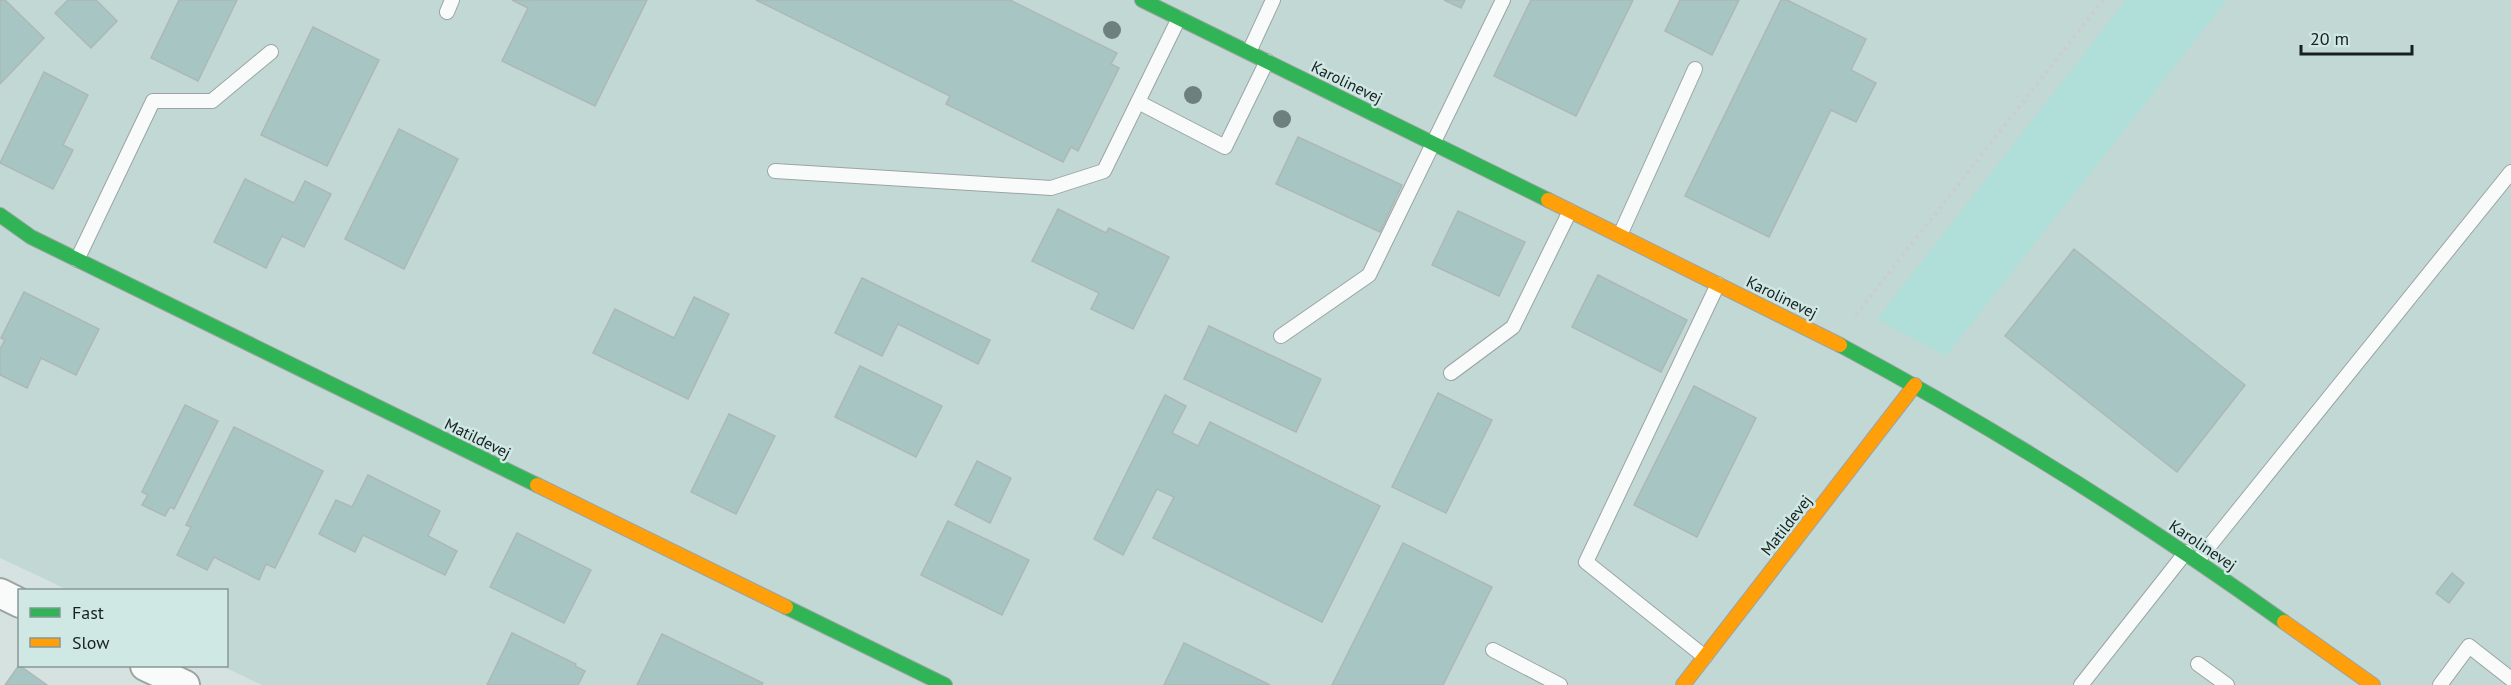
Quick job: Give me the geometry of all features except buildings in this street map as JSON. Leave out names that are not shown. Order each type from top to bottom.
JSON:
[{"type":"street","name":"Karolinevej","points":[[1142,0],[1835,342],[1915,385],[2192,556],[2373,685]]},
{"type":"street","name":"Matildevej","points":[[0,215],[31,237],[77,260],[945,685]]},
{"type":"street","name":"Matildevej","points":[[1683,685],[1915,385]]},
{"type":"street","points":[[0,593],[18,602]]},
{"type":"street","points":[[147,667],[185,685]]},
{"type":"lane","points":[[1248,52],[1274,0]]},
{"type":"lane","points":[[1281,336],[1369,275],[1503,0]]},
{"type":"lane","points":[[775,171],[1051,188],[1104,171],[1179,18]]},
{"type":"lane","points":[[77,260],[153,101],[212,101],[272,52]]},
{"type":"lane","points":[[1138,102],[1225,147],[1267,61]]},
{"type":"lane","points":[[1620,235],[1695,69]]},
{"type":"lane","points":[[2081,685],[2192,556],[2511,172]]},
{"type":"lane","points":[[1451,374],[1513,327],[1570,211]]},
{"type":"lane","points":[[1705,657],[1586,562],[1718,284]]},
{"type":"lane","points":[[2440,685],[2469,646],[2511,679]]},
{"type":"lane","points":[[1493,650],[1560,685]]},
{"type":"lane","points":[[2198,664],[2227,685]]},
{"type":"path","points":[[1835,342],[2103,0]]},
{"type":"shaded area","points":[[0,0],[2511,0],[2511,685],[262,685],[224,667],[228,667],[228,589],[66,589],[0,558]]},
{"type":"shaded area","points":[[2126,0],[2227,0],[1946,356],[1877,319]]},
{"type":"traffic: fast","points":[[1142,0],[1548,200]]},
{"type":"traffic: fast","points":[[0,215],[31,237],[537,485]]},
{"type":"traffic: fast","points":[[1840,345],[2011,442],[2066,476],[2231,584],[2284,622]]},
{"type":"traffic: fast","points":[[786,607],[945,685]]},
{"type":"traffic: slow","points":[[1548,200],[1840,345]]},
{"type":"traffic: slow","points":[[1683,685],[1915,385]]},
{"type":"traffic: slow","points":[[537,485],[786,607]]},
{"type":"traffic: slow","points":[[2284,622],[2373,685]]}]
